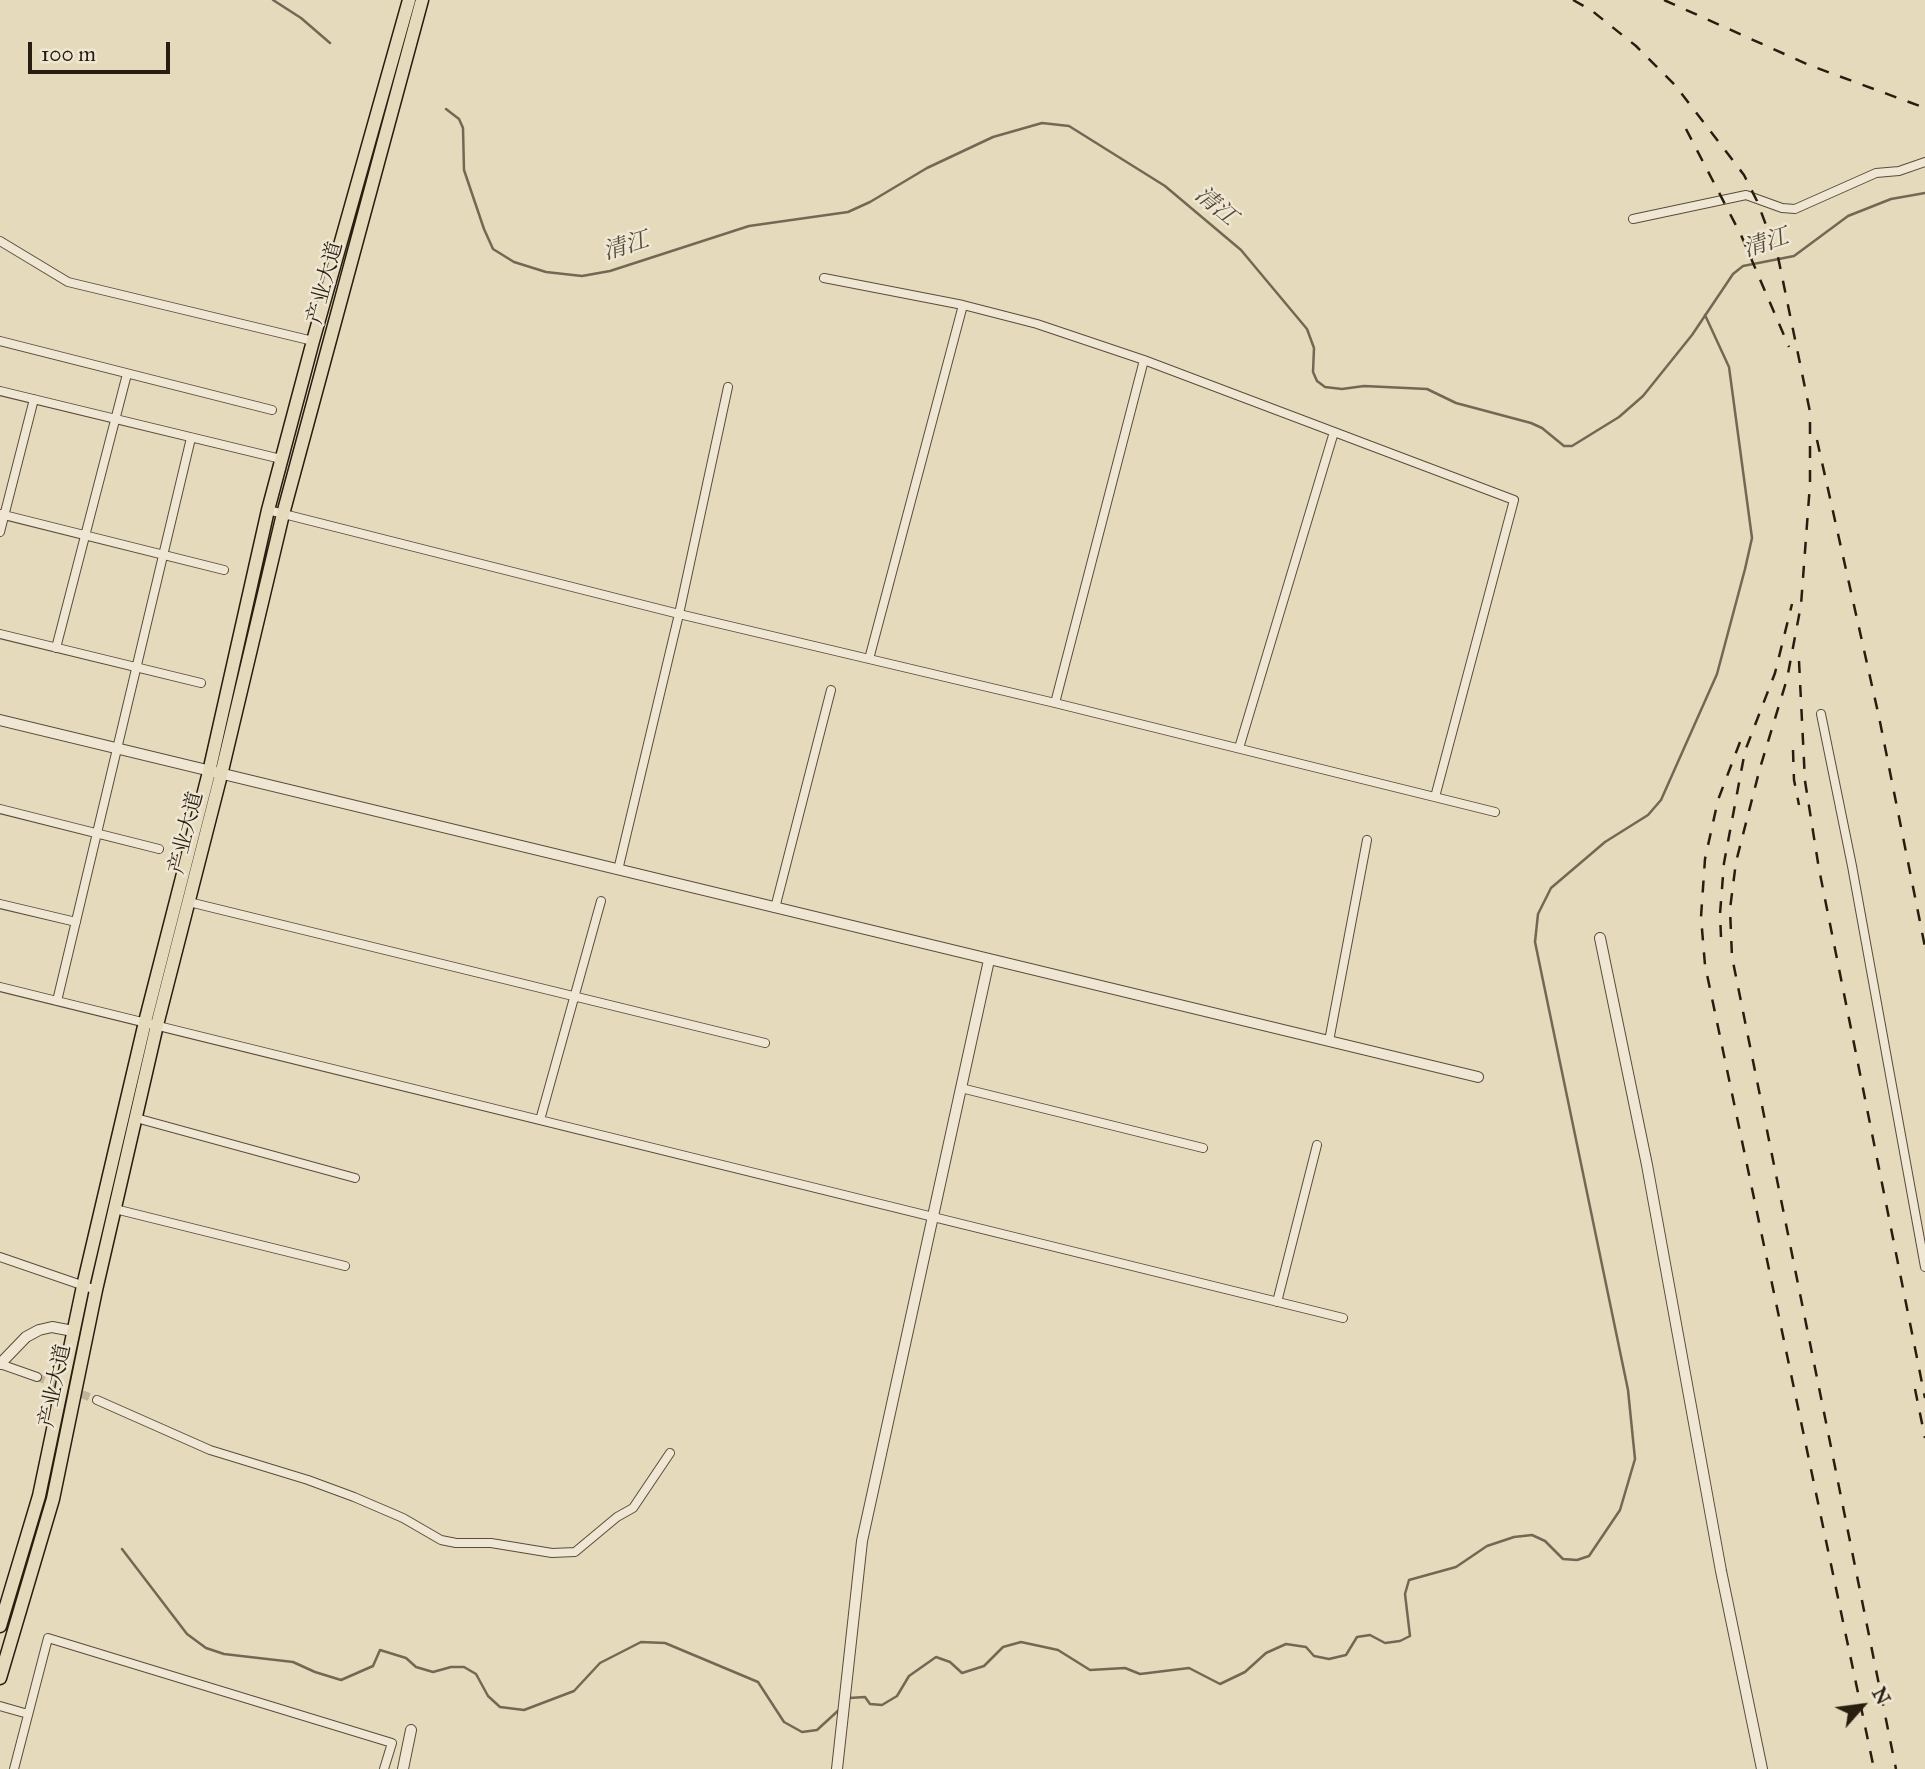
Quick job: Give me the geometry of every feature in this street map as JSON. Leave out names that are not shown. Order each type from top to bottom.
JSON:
[{"type":"main road","name":"产业大道","points":[[0,1678],[53,1499],[96,1290],[136,1118],[151,1024],[189,902],[268,510],[409,0]]},
{"type":"main road","name":"产业大道","points":[[0,1626],[39,1496],[83,1286],[215,774],[422,0]]},
{"type":"street","points":[[1633,219],[1746,195],[1782,208],[1795,209],[1876,173],[1899,171],[1925,162]]},
{"type":"street","points":[[0,241],[68,282],[313,341]]},
{"type":"street","points":[[824,278],[963,305],[1037,324],[1144,360],[1514,500],[1435,797]]},
{"type":"street","points":[[869,659],[963,305]]},
{"type":"street","points":[[0,341],[272,410]]},
{"type":"street","points":[[1055,703],[1144,360]]},
{"type":"street","points":[[56,648],[127,374]]},
{"type":"street","points":[[618,870],[679,614],[728,387]]},
{"type":"street","points":[[0,391],[281,460]]},
{"type":"street","points":[[0,532],[2,514],[34,399]]},
{"type":"street","points":[[1239,748],[1334,432]]},
{"type":"street","points":[[57,1001],[191,438]]},
{"type":"street","points":[[268,510],[679,614],[1055,703],[1495,812]]},
{"type":"street","points":[[2,514],[224,570]]},
{"type":"street","points":[[0,634],[201,683]]},
{"type":"street","points":[[775,908],[831,690]]},
{"type":"street","points":[[1821,714],[1852,866],[1925,1267]]},
{"type":"street","points":[[0,720],[1478,1077]]},
{"type":"street","points":[[0,809],[159,849]]},
{"type":"street","points":[[1329,1041],[1367,840]]},
{"type":"street","points":[[540,1120],[601,901]]},
{"type":"street","points":[[189,902],[765,1043]]},
{"type":"street","points":[[0,904],[76,922]]},
{"type":"street","points":[[1600,938],[1647,1165],[1721,1572],[1762,1769]]},
{"type":"street","points":[[837,1769],[862,1541],[989,960]]},
{"type":"street","points":[[0,987],[1343,1318]]},
{"type":"street","points":[[961,1088],[1203,1147]]},
{"type":"street","points":[[136,1118],[355,1178]]},
{"type":"street","points":[[1278,1302],[1317,1145]]},
{"type":"street","points":[[115,1209],[345,1266]]},
{"type":"street","points":[[0,1257],[96,1290]]},
{"type":"street","points":[[37,1377],[0,1364],[26,1337],[38,1331],[52,1328],[73,1331]]},
{"type":"street","points":[[97,1400],[210,1450],[354,1497],[403,1518],[440,1540],[491,1543],[552,1553],[575,1552],[632,1508],[670,1453]]},
{"type":"street","points":[[14,1769],[48,1639],[392,1743],[384,1769]]},
{"type":"street","points":[[0,1706],[28,1714]]},
{"type":"street","points":[[402,1769],[411,1730]]},
{"type":"waterway","name":"清江","points":[[273,0],[301,18],[330,43]]},
{"type":"waterway","name":"清江","points":[[446,109],[459,119],[463,128],[464,170],[493,249],[514,262],[546,272],[582,276],[610,271],[749,226],[848,212],[927,168],[993,137],[1042,123],[1069,126],[1165,186],[1241,250],[1307,329],[1314,348],[1313,372],[1317,381],[1325,387],[1427,389],[1456,403],[1531,423],[1542,428],[1564,446],[1572,446],[1619,417],[1643,396],[1692,335],[1733,274],[1743,266],[1794,256],[1848,216],[1891,199],[1925,193]]},
{"type":"waterway","points":[[847,1700],[865,1697],[870,1704],[882,1705],[897,1696],[909,1676],[936,1657],[950,1662],[962,1673],[984,1666],[1003,1647],[1021,1642],[1058,1650],[1090,1670],[1125,1668],[1140,1674],[1189,1668],[1220,1684],[1245,1672],[1266,1653],[1286,1644],[1306,1647],[1314,1656],[1329,1659],[1346,1655],[1357,1637],[1370,1635],[1385,1643],[1400,1641],[1410,1636],[1405,1594],[1409,1580],[1456,1567],[1487,1546],[1514,1537],[1532,1535],[1545,1541],[1563,1559],[1577,1560],[1589,1556],[1620,1510],[1635,1459],[1628,1390],[1535,942],[1538,914],[1551,888],[1605,842],[1648,815],[1661,800],[1717,674],[1752,538],[1729,367],[1705,315]]},
{"type":"waterway","points":[[122,1549],[187,1634],[206,1648],[224,1654],[293,1662],[341,1680],[373,1666],[380,1650],[406,1658],[416,1667],[433,1672],[464,1667],[476,1674],[488,1696],[500,1707],[524,1710],[574,1691],[600,1663],[641,1642],[665,1643],[758,1682],[784,1722],[802,1732],[817,1730],[841,1708]]},
{"type":"tunnel","points":[[37,1377],[97,1400]]},
{"type":"railway","points":[[1573,0],[1591,10],[1636,46],[1675,85],[1744,175],[1778,257],[1810,412],[1810,484],[1801,605],[1787,679],[1760,768],[1736,862],[1730,909],[1732,957],[1896,1769]]},
{"type":"railway","points":[[1664,0],[1809,65],[1925,108]]},
{"type":"railway","points":[[1686,129],[1741,235],[1789,347]]},
{"type":"railway","points":[[1817,440],[1879,717],[1925,947]]},
{"type":"railway","points":[[1721,937],[1724,863],[1745,751],[1775,673],[1792,604]]},
{"type":"railway","points":[[1799,661],[1805,781],[1819,869],[1925,1398]]},
{"type":"railway","points":[[1740,742],[1718,800],[1705,859],[1701,917],[1705,965],[1874,1769]]},
{"type":"railway","points":[[1793,750],[1794,780],[1799,805]]},
{"type":"railway","points":[[1915,1389],[1925,1438]]}]
